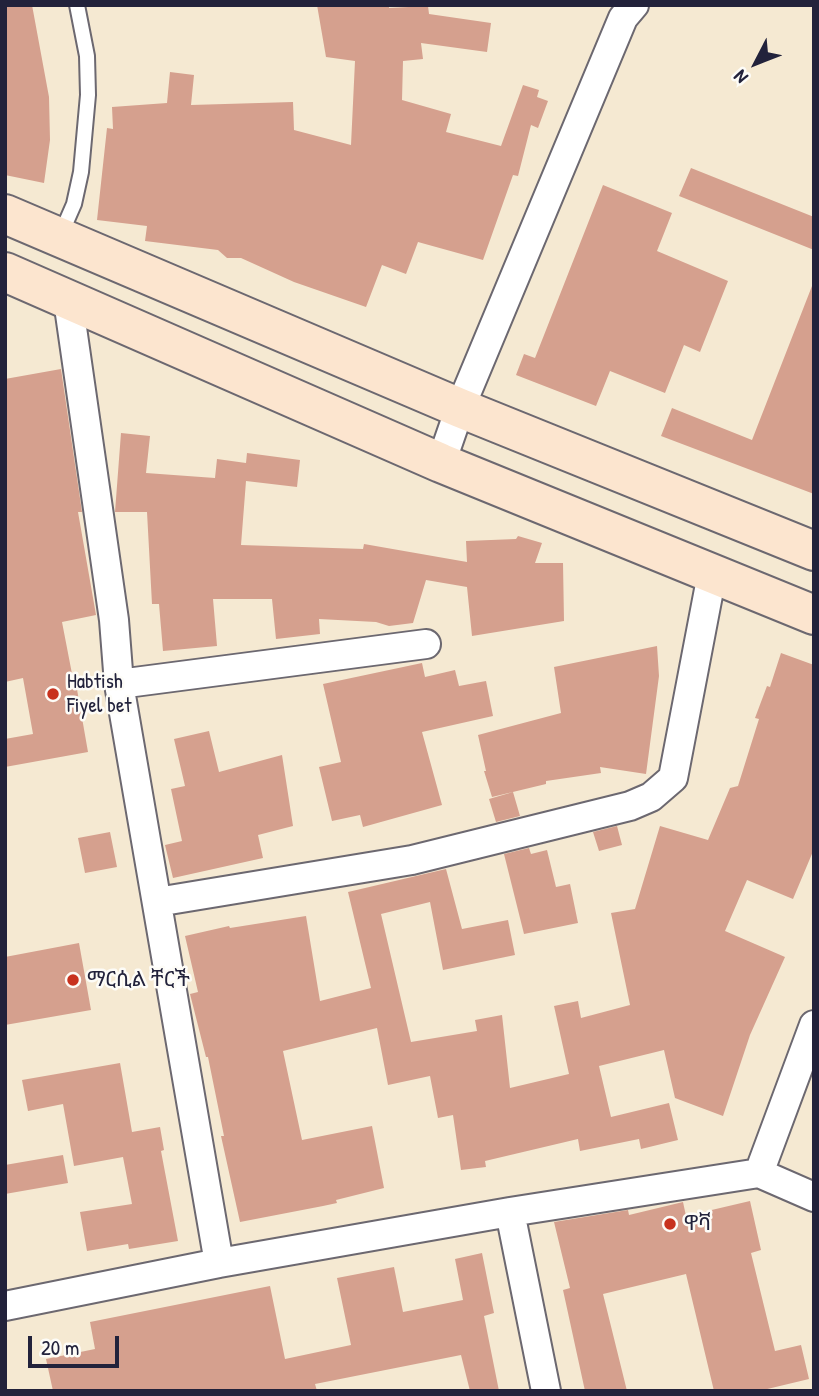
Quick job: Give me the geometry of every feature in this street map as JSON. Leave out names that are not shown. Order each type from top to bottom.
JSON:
[{"type":"main road","points":[[5,214],[460,408],[814,551]]},
{"type":"main road","points":[[5,272],[441,463],[814,615]]},
{"type":"street","points":[[441,463],[460,408],[625,9]]},
{"type":"street","points":[[68,300],[114,620],[119,684],[219,1263]]},
{"type":"street","points":[[157,902],[412,860],[630,806],[651,797],[673,778],[712,574]]},
{"type":"street","points":[[119,684],[426,644]]},
{"type":"street","points":[[759,1173],[814,1025]]},
{"type":"street","points":[[5,1306],[219,1263],[510,1212],[759,1173],[814,1197]]},
{"type":"street","points":[[510,1212],[546,1391]]},
{"type":"lane","points":[[59,237],[74,204],[81,172],[88,95],[87,56],[77,5]]},
{"type":"building","points":[[5,5],[32,5],[49,97],[50,140],[44,183],[5,175]]},
{"type":"building","points":[[317,5],[389,5],[389,8],[428,6],[429,14],[491,23],[487,52],[421,43],[423,59],[403,61],[402,100],[451,114],[446,132],[501,146],[523,85],[539,90],[537,97],[548,101],[538,128],[531,125],[518,176],[513,175],[483,260],[418,242],[406,274],[382,265],[366,307],[294,282],[241,258],[227,258],[218,250],[145,241],[147,226],[97,220],[107,128],[113,129],[112,107],[167,103],[170,72],[194,75],[191,105],[293,102],[294,130],[351,145],[355,61],[326,57]]},
{"type":"building","points":[[691,168],[814,217],[814,250],[679,196]]},
{"type":"building","points":[[603,185],[672,213],[657,251],[728,281],[700,352],[684,345],[665,393],[610,371],[596,406],[516,375],[524,354],[535,358]]},
{"type":"building","points":[[812,286],[814,494],[661,436],[672,408],[752,440]]},
{"type":"building","points":[[61,369],[82,512],[78,512],[96,615],[62,622],[88,752],[5,767],[5,739],[33,734],[23,678],[5,682],[5,379]]},
{"type":"building","points":[[121,433],[150,436],[146,473],[215,478],[217,459],[246,463],[247,453],[300,460],[297,487],[246,481],[241,545],[363,549],[364,544],[467,562],[466,541],[516,539],[518,536],[542,543],[535,563],[563,563],[564,621],[472,636],[467,587],[426,580],[413,623],[389,626],[376,622],[319,619],[320,634],[276,639],[272,599],[213,599],[217,646],[163,651],[159,604],[152,604],[147,512],[115,512]]},
{"type":"building","points":[[657,646],[659,676],[646,774],[600,767],[601,773],[546,781],[546,784],[492,797],[478,735],[561,713],[554,667]]},
{"type":"building","points":[[781,653],[814,665],[814,849],[793,899],[747,880],[725,931],[785,957],[750,1035],[723,1116],[675,1098],[664,1050],[599,1066],[611,1117],[669,1103],[678,1140],[641,1149],[639,1139],[580,1151],[578,1139],[485,1161],[486,1167],[461,1170],[453,1115],[438,1118],[430,1076],[388,1085],[377,1028],[283,1051],[302,1140],[372,1126],[384,1188],[336,1200],[337,1203],[240,1222],[221,1136],[224,1136],[208,1057],[190,994],[198,992],[185,936],[229,926],[230,928],[306,916],[320,1001],[371,988],[348,892],[446,869],[462,929],[508,920],[515,955],[443,970],[430,902],[381,914],[411,1042],[477,1031],[475,1020],[502,1015],[510,1088],[569,1074],[554,1006],[578,1001],[581,1018],[630,1005],[611,913],[635,909],[660,826],[708,840],[730,788],[738,786],[759,719],[755,718],[767,686],[770,687]]},
{"type":"building","points":[[422,663],[425,677],[455,670],[459,686],[486,681],[493,716],[422,732],[442,805],[363,827],[360,815],[332,821],[319,767],[341,762],[323,684]]},
{"type":"building","points":[[209,731],[219,772],[282,755],[293,826],[258,835],[263,858],[173,878],[165,845],[182,841],[171,789],[185,786],[174,739]]},
{"type":"building","points":[[513,792],[520,816],[496,822],[489,799]]},
{"type":"building","points":[[617,826],[622,845],[599,851],[593,832]]},
{"type":"building","points":[[110,832],[117,867],[85,873],[78,838]]},
{"type":"building","points":[[529,848],[531,854],[547,850],[556,887],[570,884],[578,923],[524,934],[504,854]]},
{"type":"building","points":[[79,943],[91,1010],[5,1025],[5,957]]},
{"type":"building","points":[[120,1063],[132,1132],[160,1127],[164,1150],[161,1151],[178,1241],[129,1249],[128,1244],[87,1251],[80,1212],[132,1204],[123,1157],[74,1166],[63,1104],[28,1111],[22,1080]]},
{"type":"building","points":[[63,1155],[68,1183],[5,1194],[5,1165]]},
{"type":"building","points":[[750,1201],[761,1250],[751,1253],[775,1351],[801,1345],[809,1379],[759,1391],[714,1391],[686,1274],[603,1294],[627,1391],[585,1391],[563,1290],[570,1288],[554,1222],[628,1210],[629,1215],[683,1202],[686,1216]]},
{"type":"building","points":[[482,1253],[494,1313],[484,1316],[499,1391],[470,1391],[461,1355],[315,1384],[317,1391],[53,1391],[46,1359],[95,1349],[90,1322],[270,1286],[285,1359],[351,1345],[337,1278],[394,1267],[403,1312],[463,1300],[455,1259]]},
{"type":"place","name":"Habtish Fiyel bet","points":[[53,694]]},
{"type":"place","name":"ማርሲል ቸርች","points":[[73,980]]},
{"type":"place","name":"ዋቫ","points":[[670,1224]]}]
